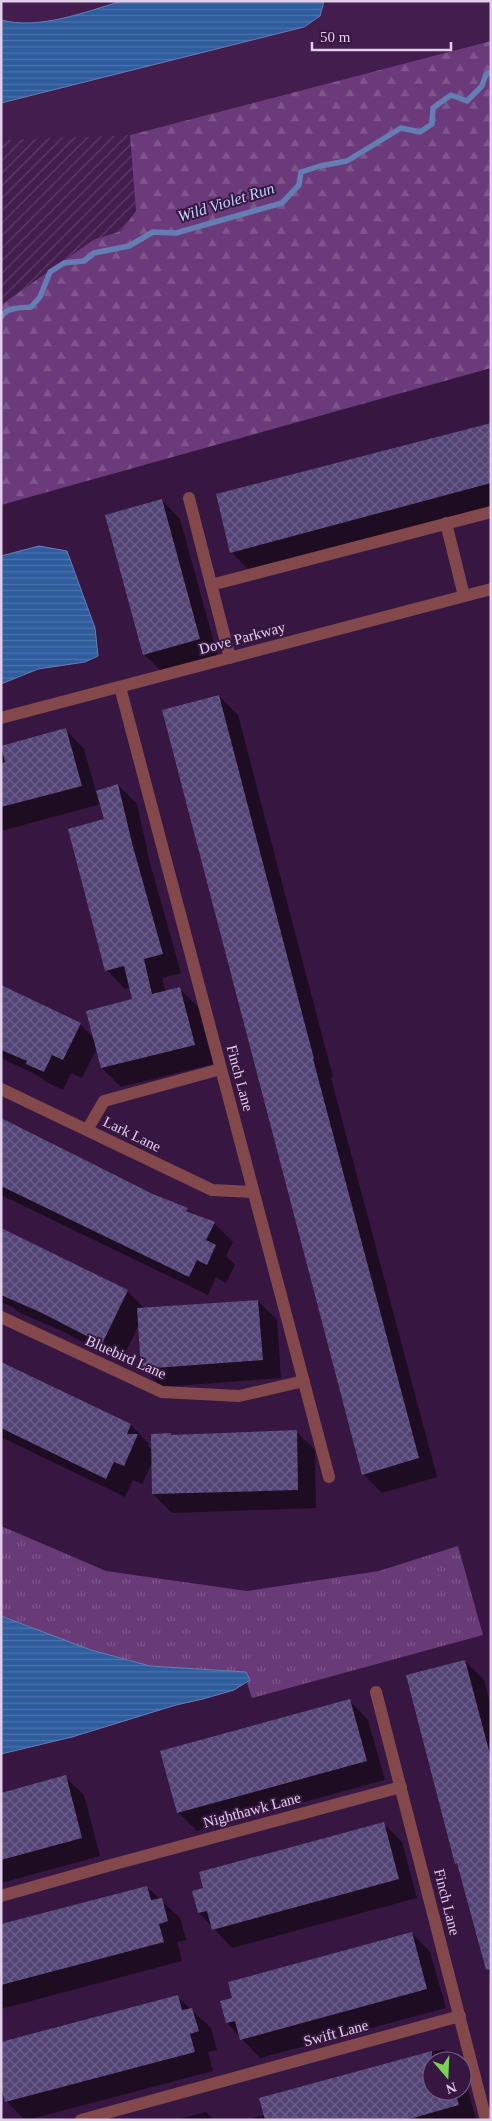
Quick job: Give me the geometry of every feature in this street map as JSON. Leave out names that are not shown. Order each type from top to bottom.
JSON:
[{"type":"street","points":[[189,498],[230,658]]},
{"type":"street","points":[[211,585],[491,512]]},
{"type":"street","points":[[446,523],[464,596]]},
{"type":"street","name":"Dove Parkway","points":[[1,718],[491,589]]},
{"type":"street","name":"Finch Lane","points":[[120,687],[329,1477]]},
{"type":"street","points":[[87,1130],[104,1101],[221,1069]]},
{"type":"street","name":"Lark Lane","points":[[1,1089],[212,1190],[253,1192]]},
{"type":"street","name":"Bluebird Lane","points":[[1,1317],[162,1392],[239,1396],[304,1381]]},
{"type":"street","name":"Finch Lane","points":[[376,1692],[486,2120]]},
{"type":"street","name":"Nighthawk Lane","points":[[1,1896],[401,1787]]},
{"type":"street","name":"Swift Lane","points":[[81,2120],[220,2080],[460,2016]]},
{"type":"shaded area","points":[[1,1],[491,1],[491,41],[130,135],[1,140]]},
{"type":"shaded area","points":[[130,135],[136,211],[121,231],[93,240],[1,305],[1,140]]},
{"type":"green space","points":[[491,41],[491,368],[1,505],[1,305],[93,240],[121,231],[136,211],[130,135]]},
{"type":"green space","points":[[1,1526],[106,1571],[247,1591],[379,1571],[458,1546],[483,1635],[252,1698],[247,1683],[250,1680],[246,1672],[150,1666],[91,1650],[1,1616]]},
{"type":"water","points":[[122,1],[324,1],[320,16],[304,27],[1,103],[1,20],[16,23],[47,21]]},
{"type":"water","points":[[39,546],[67,551],[95,628],[98,656],[85,662],[38,669],[1,684],[1,556]]},
{"type":"water","points":[[1,1616],[91,1650],[150,1666],[246,1672],[250,1680],[234,1690],[176,1705],[72,1737],[1,1754]]},
{"type":"building","points":[[491,423],[491,483],[230,553],[216,494]]},
{"type":"building","points":[[162,499],[200,639],[143,655],[105,515]]},
{"type":"building","points":[[219,695],[419,1458],[362,1475],[162,710]]},
{"type":"building","points":[[66,728],[82,786],[1,807],[1,763],[5,762],[1,746]]},
{"type":"building","points":[[118,784],[132,843],[163,954],[144,959],[152,994],[180,987],[195,1045],[101,1068],[86,1011],[132,999],[124,966],[105,971],[68,829],[104,819],[96,791]]},
{"type":"building","points":[[1,985],[81,1023],[63,1060],[52,1055],[44,1072],[26,1064],[27,1061],[1,1050]]},
{"type":"building","points":[[1,1118],[153,1194],[188,1208],[186,1211],[215,1222],[206,1240],[216,1245],[207,1265],[197,1260],[189,1277],[1,1186]]},
{"type":"building","points":[[1,1228],[128,1290],[102,1344],[42,1313],[1,1295]]},
{"type":"building","points":[[258,1300],[263,1360],[141,1369],[137,1308]]},
{"type":"building","points":[[1,1362],[131,1424],[127,1434],[138,1434],[124,1466],[114,1462],[106,1479],[1,1428]]},
{"type":"building","points":[[297,1430],[298,1490],[152,1494],[151,1434],[171,1433],[171,1435]]},
{"type":"building","points":[[465,1660],[491,1758],[491,1969],[486,1970],[457,1863],[455,1864],[406,1675]]},
{"type":"building","points":[[350,1699],[367,1761],[177,1813],[160,1751]]},
{"type":"building","points":[[66,1775],[82,1838],[1,1860],[1,1793]]},
{"type":"building","points":[[384,1822],[399,1879],[212,1930],[207,1911],[198,1913],[192,1891],[203,1888],[199,1872]]},
{"type":"building","points":[[147,1886],[151,1900],[162,1898],[168,1921],[159,1924],[164,1942],[1,1985],[1,1924]]},
{"type":"building","points":[[412,1932],[427,1989],[240,2040],[235,2021],[226,2023],[220,2001],[232,1998],[228,1982]]},
{"type":"building","points":[[178,1995],[182,2010],[192,2008],[199,2031],[190,2034],[195,2052],[5,2102],[1,2087],[1,2042]]},
{"type":"building","points":[[422,2054],[422,2101],[458,2101],[459,2105],[406,2120],[265,2120],[259,2098]]},
{"type":"waterway","name":"Wild Violet Run","points":[[1,317],[7,311],[31,307],[40,297],[50,272],[64,263],[84,261],[94,253],[129,246],[153,232],[176,233],[282,203],[299,185],[301,172],[347,161],[401,128],[420,132],[432,124],[433,108],[451,95],[467,101],[482,86],[486,74],[491,73]]}]
